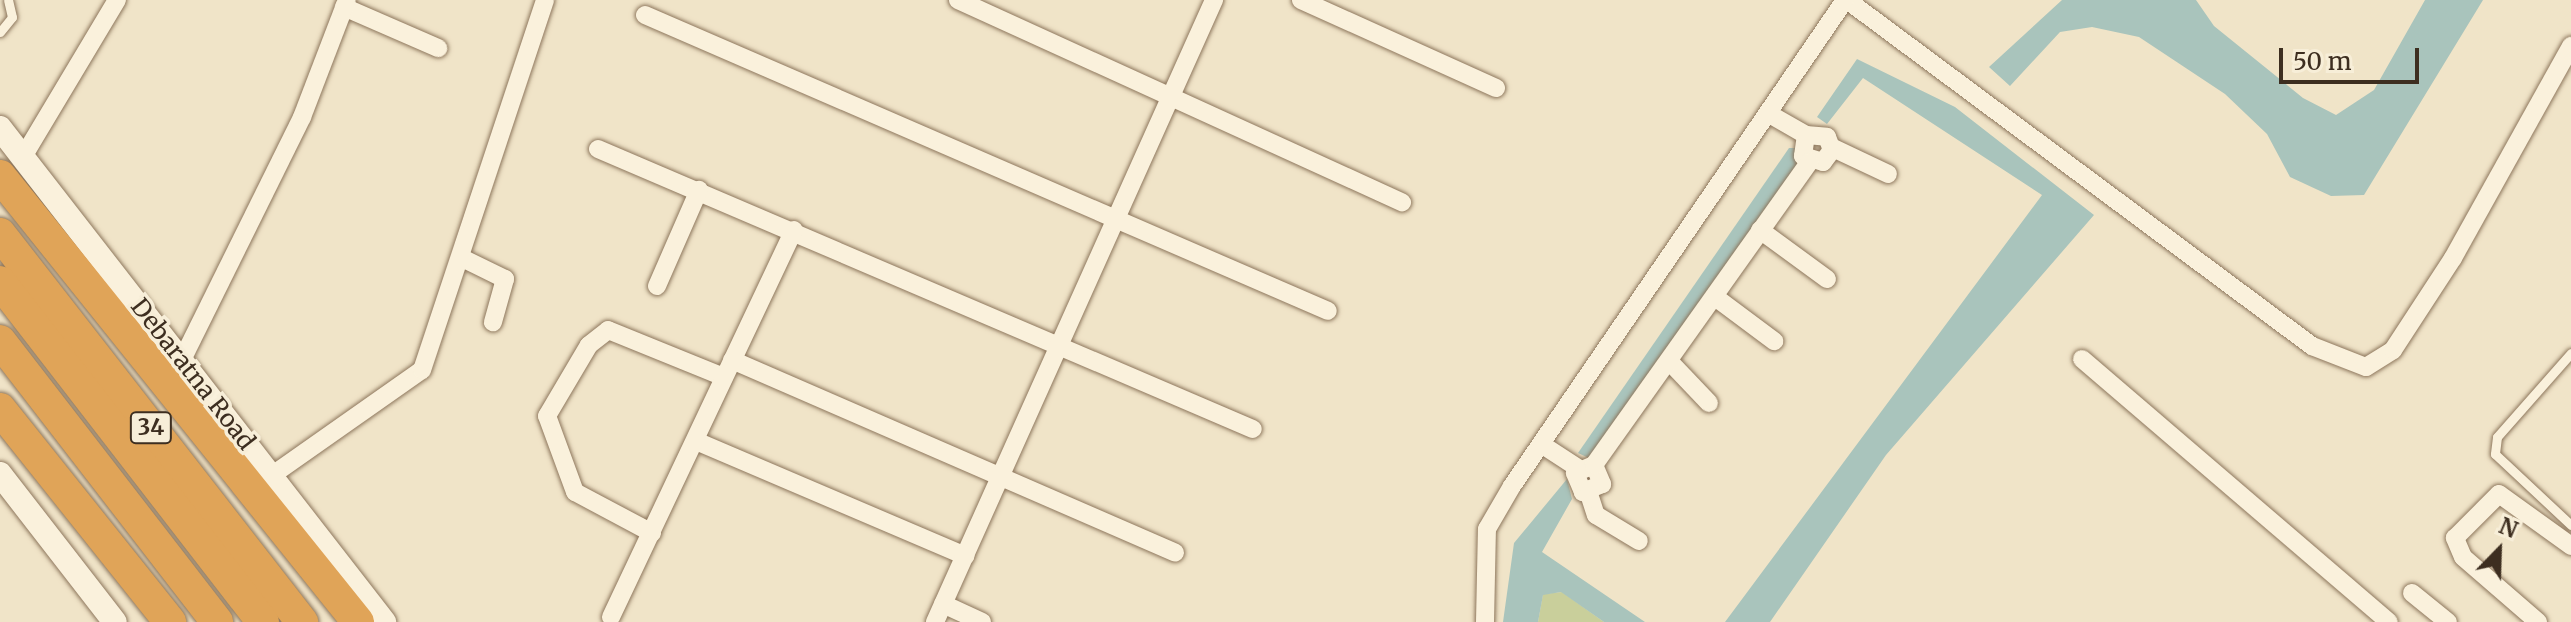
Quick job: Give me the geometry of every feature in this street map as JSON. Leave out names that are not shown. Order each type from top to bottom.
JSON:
[{"type":"highway","points":[[11,166],[358,622]]},
{"type":"highway","name":"34","points":[[0,234],[302,622]]},
{"type":"highway","points":[[0,282],[263,622]]},
{"type":"highway","points":[[0,341],[217,622]]},
{"type":"highway","points":[[0,376],[195,622]]},
{"type":"highway","points":[[0,409],[170,622]]},
{"type":"main road","name":"Debaratna Road","points":[[0,128],[11,166],[182,360],[384,622]]},
{"type":"main road","points":[[0,474],[115,622]]},
{"type":"street","points":[[11,166],[117,0]]},
{"type":"street","points":[[271,476],[408,386],[436,343],[545,0]]},
{"type":"street","points":[[958,0],[1402,202]]},
{"type":"street","points":[[935,622],[999,476],[1062,344],[1114,217],[1172,98],[1214,0]]},
{"type":"street","points":[[1301,0],[1496,88]]},
{"type":"street","points":[[1485,622],[1487,529],[1541,444],[1771,115],[1846,0],[2312,346],[2366,367],[2393,350],[2453,258],[2571,46]]},
{"type":"street","points":[[182,360],[302,117],[346,3],[438,48]]},
{"type":"street","points":[[645,15],[1328,311]]},
{"type":"street","points":[[1771,115],[1806,135],[1820,133],[1831,147],[1888,174]]},
{"type":"street","points":[[1806,135],[1800,149],[1809,162]]},
{"type":"street","points":[[1809,162],[1823,162],[1831,147]]},
{"type":"street","points":[[598,149],[1062,344],[1253,429]]},
{"type":"street","points":[[1586,467],[1669,361],[1809,162]]},
{"type":"street","points":[[657,286],[699,190]]},
{"type":"street","points":[[611,617],[794,230]]},
{"type":"street","points":[[1760,230],[1827,279]]},
{"type":"street","points":[[462,258],[505,279],[493,322]]},
{"type":"street","points":[[1715,297],[1774,341]]},
{"type":"street","points":[[652,533],[575,492],[547,416],[589,345],[608,330],[728,368],[999,476],[1175,553]]},
{"type":"street","points":[[2082,359],[2389,622]]},
{"type":"street","points":[[1669,361],[1709,403]]},
{"type":"street","points":[[696,441],[965,556]]},
{"type":"street","points":[[1541,444],[1604,479],[1589,494],[1596,515],[1639,541]]},
{"type":"street","points":[[2538,622],[2463,557],[2455,538],[2499,494],[2571,546]]},
{"type":"street","points":[[2412,593],[2448,622]]},
{"type":"street","points":[[943,604],[982,622]]},
{"type":"lane","points":[[0,32],[12,17],[8,0]]},
{"type":"lane","points":[[2571,353],[2497,437],[2495,454],[2571,525]]},
{"type":"green space","points":[[1562,592],[1604,622],[1538,622],[1543,594]]},
{"type":"water","points":[[2062,0],[2196,0],[2214,26],[2303,98],[2336,115],[2374,90],[2425,0],[2483,0],[2364,195],[2331,196],[2290,177],[2267,134],[2225,94],[2139,37],[2092,27],[2060,32],[2010,86],[1989,67]]},
{"type":"water","points":[[1857,59],[1955,107],[2094,215],[1886,455],[1770,622],[1725,622],[2042,195],[1863,78],[1827,124],[1817,117]]},
{"type":"water","points":[[1789,148],[1796,148],[1798,169],[1591,459],[1578,453]]},
{"type":"water","points":[[1567,479],[1572,499],[1542,552],[1645,622],[1604,622],[1561,592],[1543,595],[1538,622],[1503,622],[1514,543]]}]
